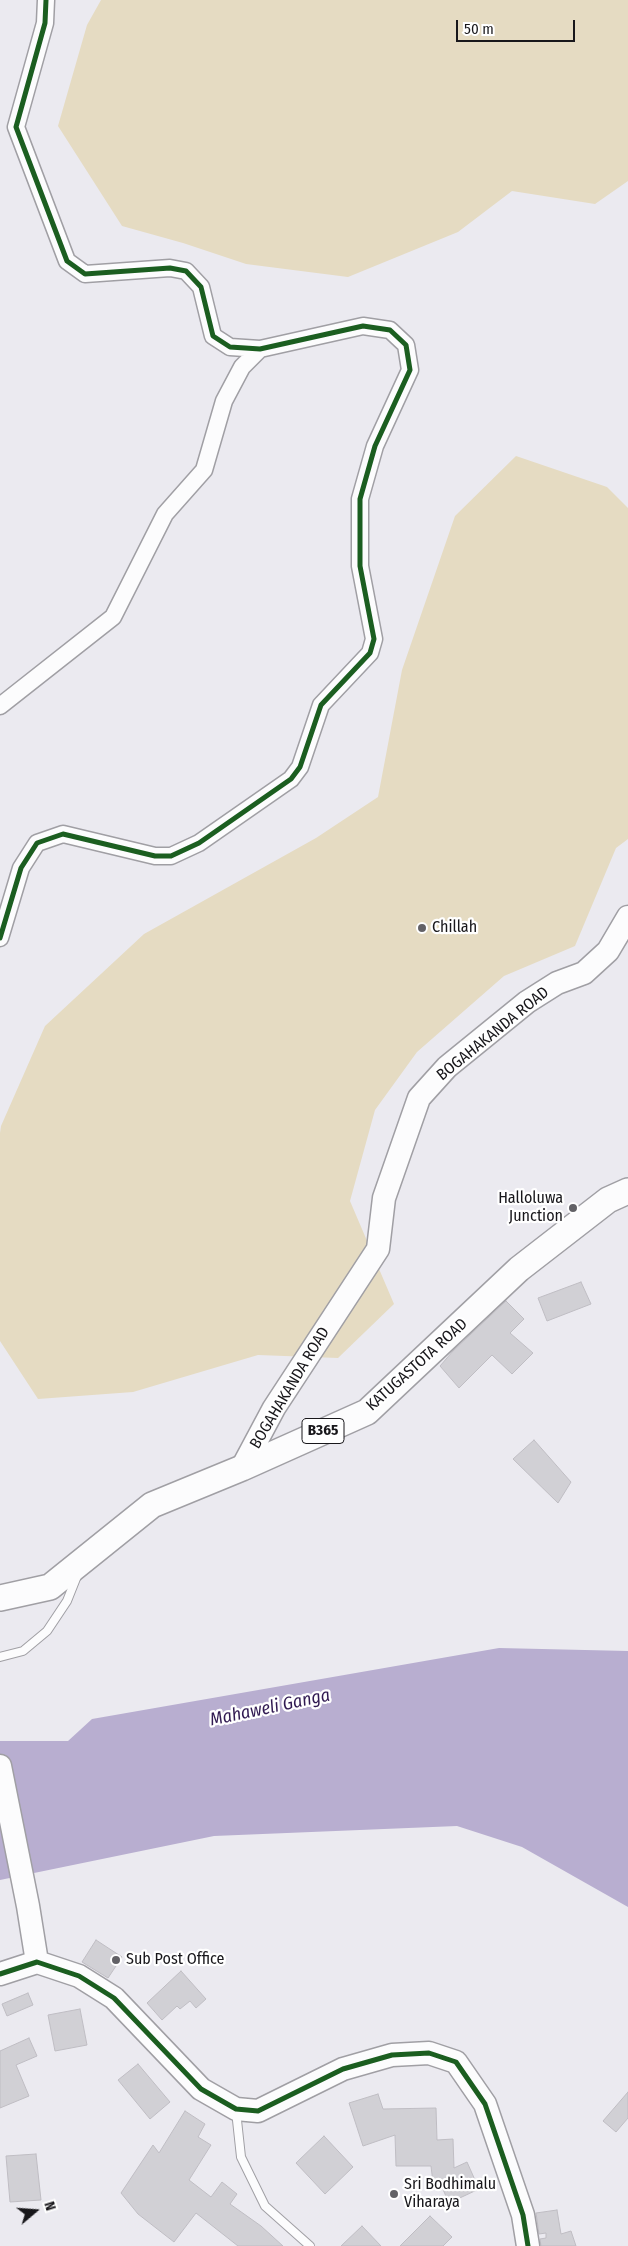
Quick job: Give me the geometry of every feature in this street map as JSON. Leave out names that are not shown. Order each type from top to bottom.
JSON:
[{"type":"main road","name":"KATUGASTOTA ROAD","points":[[0,1598],[50,1588],[152,1504],[242,1468],[366,1412],[520,1269],[621,1200]]},
{"type":"street","points":[[0,938],[21,868],[37,843],[63,834],[155,856],[172,856],[199,843],[291,779],[300,767],[321,705],[370,654],[374,640],[360,566],[360,499],[375,446],[410,370],[406,345],[390,330],[362,326],[260,349],[230,346],[213,336],[201,287],[186,271],[170,268],[85,274],[67,261],[16,127],[45,23],[46,0]]},
{"type":"street","points":[[0,706],[114,617],[165,514],[204,470],[224,401],[242,368],[260,349]]},
{"type":"street","name":"BOGAHAKANDA ROAD","points":[[242,1468],[274,1408],[378,1249],[384,1198],[419,1098],[448,1067],[527,1002],[558,982],[584,973],[608,951],[628,917]]},
{"type":"street","points":[[0,1766],[28,1906],[37,1962]]},
{"type":"street","points":[[0,1974],[37,1962],[79,1976],[114,1998],[201,2089],[236,2109],[258,2111],[343,2069],[392,2055],[429,2053],[456,2062],[485,2104],[523,2215],[528,2246]]},
{"type":"lane","points":[[0,1657],[23,1651],[47,1631],[67,1601],[82,1563]]},
{"type":"lane","points":[[236,2109],[241,2157],[265,2206],[310,2246]]},
{"type":"shaded area","points":[[101,0],[628,0],[628,181],[595,204],[512,191],[458,232],[348,277],[246,264],[183,243],[122,226],[58,126],[87,25]]},
{"type":"shaded area","points":[[516,456],[607,487],[628,508],[628,839],[616,848],[575,946],[504,976],[417,1052],[375,1110],[350,1201],[394,1304],[338,1358],[258,1355],[133,1392],[38,1399],[0,1341],[0,1133],[1,1126],[45,1026],[144,934],[316,838],[378,797],[402,670],[455,516]]},
{"type":"water","name":"Mahaweli Ganga","points":[[499,1648],[628,1651],[628,1907],[522,1847],[457,1826],[214,1836],[0,1880],[0,1741],[68,1741],[92,1719]]},
{"type":"building","points":[[581,1282],[591,1304],[547,1321],[538,1298]]},
{"type":"building","points":[[506,1301],[524,1319],[510,1333],[533,1353],[512,1374],[492,1355],[459,1388],[440,1366],[453,1351]]},
{"type":"building","points":[[534,1440],[571,1482],[558,1503],[513,1459]]},
{"type":"building","points":[[96,1940],[122,1957],[108,1978],[82,1962]]},
{"type":"building","points":[[181,1971],[206,1999],[196,2008],[190,2001],[180,2009],[177,2006],[162,2020],[147,2003]]},
{"type":"building","points":[[28,1993],[33,2005],[7,2016],[2,2004]]},
{"type":"building","points":[[80,2009],[87,2045],[55,2051],[48,2015]]},
{"type":"building","points":[[29,2038],[37,2056],[16,2065],[29,2096],[0,2108],[0,2051]]},
{"type":"building","points":[[138,2064],[170,2102],[150,2119],[118,2080]]},
{"type":"building","points":[[628,2092],[628,2118],[616,2132],[603,2121]]},
{"type":"building","points":[[378,2094],[383,2109],[436,2108],[437,2140],[453,2139],[454,2168],[467,2162],[479,2189],[449,2203],[441,2185],[433,2183],[431,2166],[396,2166],[395,2135],[363,2146],[349,2103]]},
{"type":"building","points":[[185,2111],[205,2124],[198,2137],[211,2145],[189,2180],[211,2197],[222,2182],[237,2194],[230,2204],[261,2226],[283,2246],[238,2246],[196,2213],[174,2242],[138,2214],[121,2193],[153,2145],[159,2153]]},
{"type":"building","points":[[324,2136],[353,2167],[325,2194],[296,2163]]},
{"type":"building","points":[[36,2154],[41,2200],[10,2202],[6,2156]]},
{"type":"building","points":[[557,2210],[561,2234],[571,2231],[576,2246],[541,2246],[540,2239],[546,2238],[546,2233],[539,2234],[536,2213]]},
{"type":"building","points":[[430,2216],[452,2237],[443,2246],[400,2246]]},
{"type":"building","points":[[362,2226],[381,2246],[341,2246]]},
{"type":"cycle path","points":[[0,938],[21,868],[37,843],[63,834],[155,856],[171,856],[199,843],[291,779],[300,767],[321,705],[370,653],[374,639],[360,566],[360,499],[375,446],[410,370],[406,345],[390,330],[363,326],[260,349],[230,347],[213,336],[201,287],[186,271],[170,268],[85,274],[67,261],[16,127],[45,23],[46,0]]},
{"type":"cycle path","points":[[0,1974],[37,1962],[79,1976],[114,1998],[201,2089],[236,2109],[258,2111],[343,2069],[392,2055],[429,2053],[456,2062],[485,2104],[523,2215],[528,2246]]},
{"type":"place","name":"Chillah","points":[[422,928]]},
{"type":"place","name":"Halloluwa Junction","points":[[573,1208]]},
{"type":"place","name":"Sub Post Office","points":[[116,1960]]},
{"type":"place","name":"Sri Bodhimalu Viharaya","points":[[394,2194]]}]
